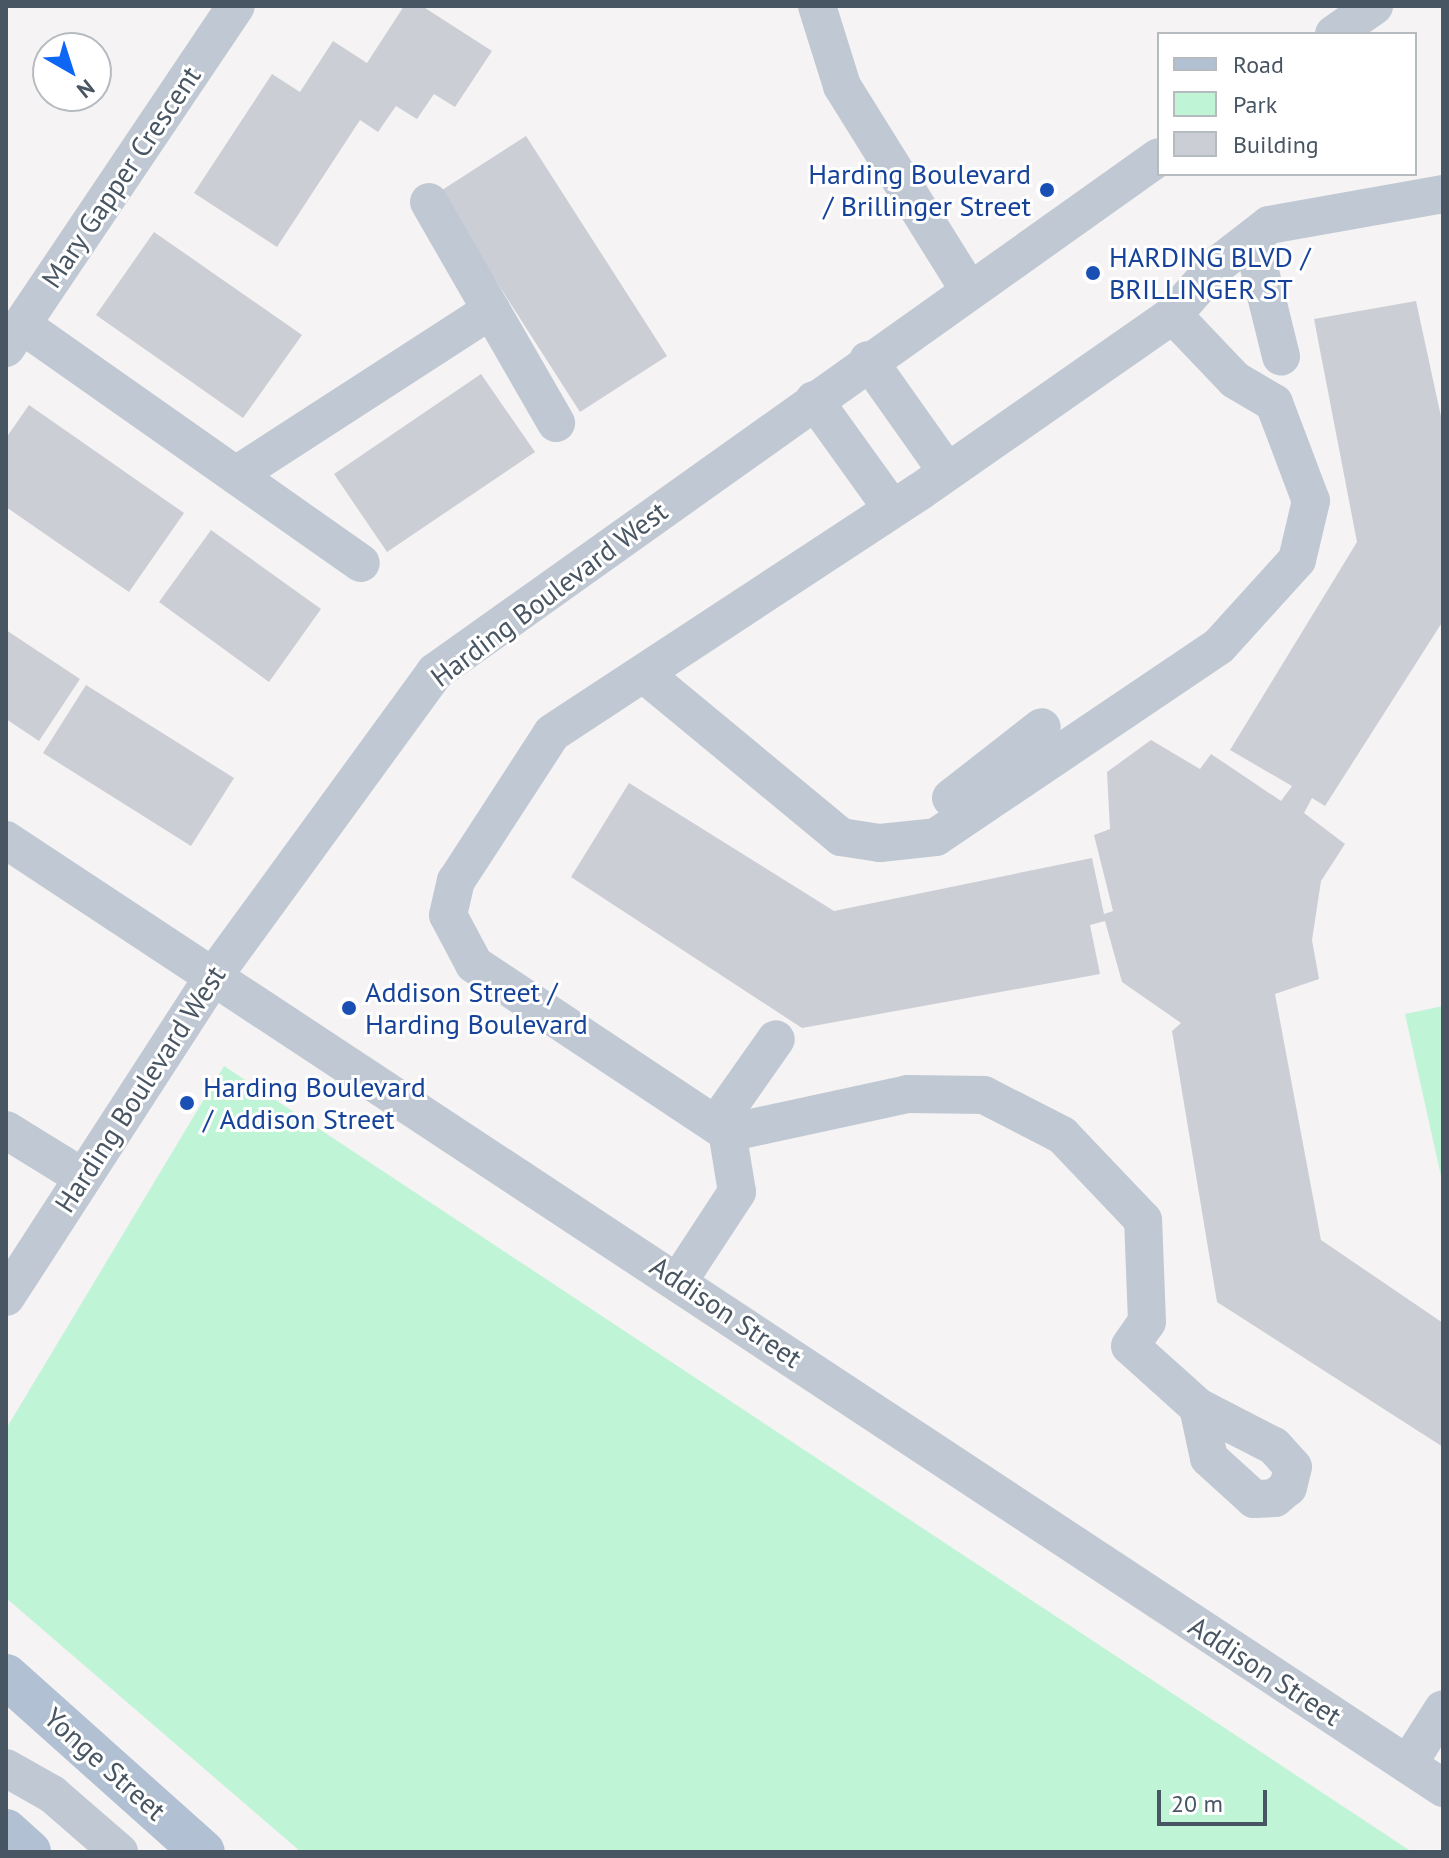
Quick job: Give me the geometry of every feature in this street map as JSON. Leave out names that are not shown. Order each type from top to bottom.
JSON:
[{"type":"main road","name":"Yonge Street","points":[[6,1676],[203,1852]]},
{"type":"main road","points":[[6,1831],[29,1852]]},
{"type":"street","name":"Mary Gapper Crescent","points":[[14,336],[236,6]]},
{"type":"street","points":[[817,6],[842,86],[969,290]]},
{"type":"street","points":[[1337,32],[1374,6]]},
{"type":"street","name":"Harding Boulevard West","points":[[6,1297],[212,978],[435,672],[868,360],[1157,158]]},
{"type":"street","points":[[1198,1407],[1130,1346],[1147,1322],[1143,1220],[1062,1135],[984,1095],[908,1094],[728,1133],[474,964],[448,915],[456,881],[552,733],[644,674],[1173,315],[1216,266],[1269,225],[1443,194]]},
{"type":"street","points":[[429,202],[556,423]]},
{"type":"street","points":[[1252,239],[1281,356]]},
{"type":"street","points":[[236,475],[491,310]]},
{"type":"street","points":[[644,674],[841,837],[896,842],[936,837],[1219,646],[1297,560],[1311,501],[1274,403],[1235,380],[1173,315]]},
{"type":"street","points":[[14,336],[236,475],[361,563]]},
{"type":"street","points":[[868,360],[946,470]]},
{"type":"street","points":[[814,400],[891,507]]},
{"type":"street","points":[[896,842],[1042,727]]},
{"type":"street","name":"Addison Street","points":[[6,840],[212,978],[680,1279],[981,1487],[1443,1788]]},
{"type":"street","points":[[680,1279],[737,1192],[724,1113],[776,1039]]},
{"type":"street","points":[[6,1130],[82,1177]]},
{"type":"street","points":[[1408,1764],[1443,1709]]},
{"type":"street","points":[[6,1738],[35,1764],[52,1794]]},
{"type":"street","points":[[6,1768],[52,1794],[119,1852]]},
{"type":"green space","points":[[1443,1006],[1443,1185],[1405,1014]]},
{"type":"green space","points":[[224,1066],[1412,1852],[301,1852],[6,1598],[6,1429]]},
{"type":"building","points":[[404,6],[422,6],[492,51],[455,107],[434,94],[417,119],[396,106],[378,132],[360,120],[277,247],[194,193],[272,74],[300,92],[333,41],[367,63]]},
{"type":"building","points":[[526,136],[667,356],[580,412],[439,192]]},
{"type":"building","points":[[154,232],[302,335],[243,418],[96,315]]},
{"type":"building","points":[[1416,301],[1443,426],[1443,621],[1325,806],[1312,798],[1304,813],[1345,844],[1321,881],[1312,940],[1319,979],[1275,994],[1321,1240],[1443,1323],[1443,1447],[1217,1302],[1172,1031],[1181,1023],[1122,982],[1105,921],[1090,925],[1100,974],[802,1028],[571,877],[629,783],[834,911],[1092,858],[1104,914],[1113,911],[1094,835],[1110,829],[1107,772],[1151,740],[1200,769],[1211,754],[1281,801],[1292,786],[1230,750],[1357,542],[1314,319]]},
{"type":"building","points":[[481,374],[535,452],[387,552],[334,474]]},
{"type":"building","points":[[29,405],[184,513],[129,592],[6,507],[6,438]]},
{"type":"building","points":[[211,530],[321,609],[269,682],[159,602]]},
{"type":"building","points":[[6,630],[80,679],[39,741],[6,719]]},
{"type":"building","points":[[86,685],[234,778],[191,846],[43,753]]},
{"type":"place","name":"Harding Boulevard / Brillinger Street","points":[[1047,190]]},
{"type":"place","name":"HARDING BLVD / BRILLINGER ST","points":[[1093,273]]},
{"type":"place","name":"Addison Street / Harding Boulevard","points":[[349,1008]]},
{"type":"place","name":"Harding Boulevard / Addison Street","points":[[187,1103]]}]
